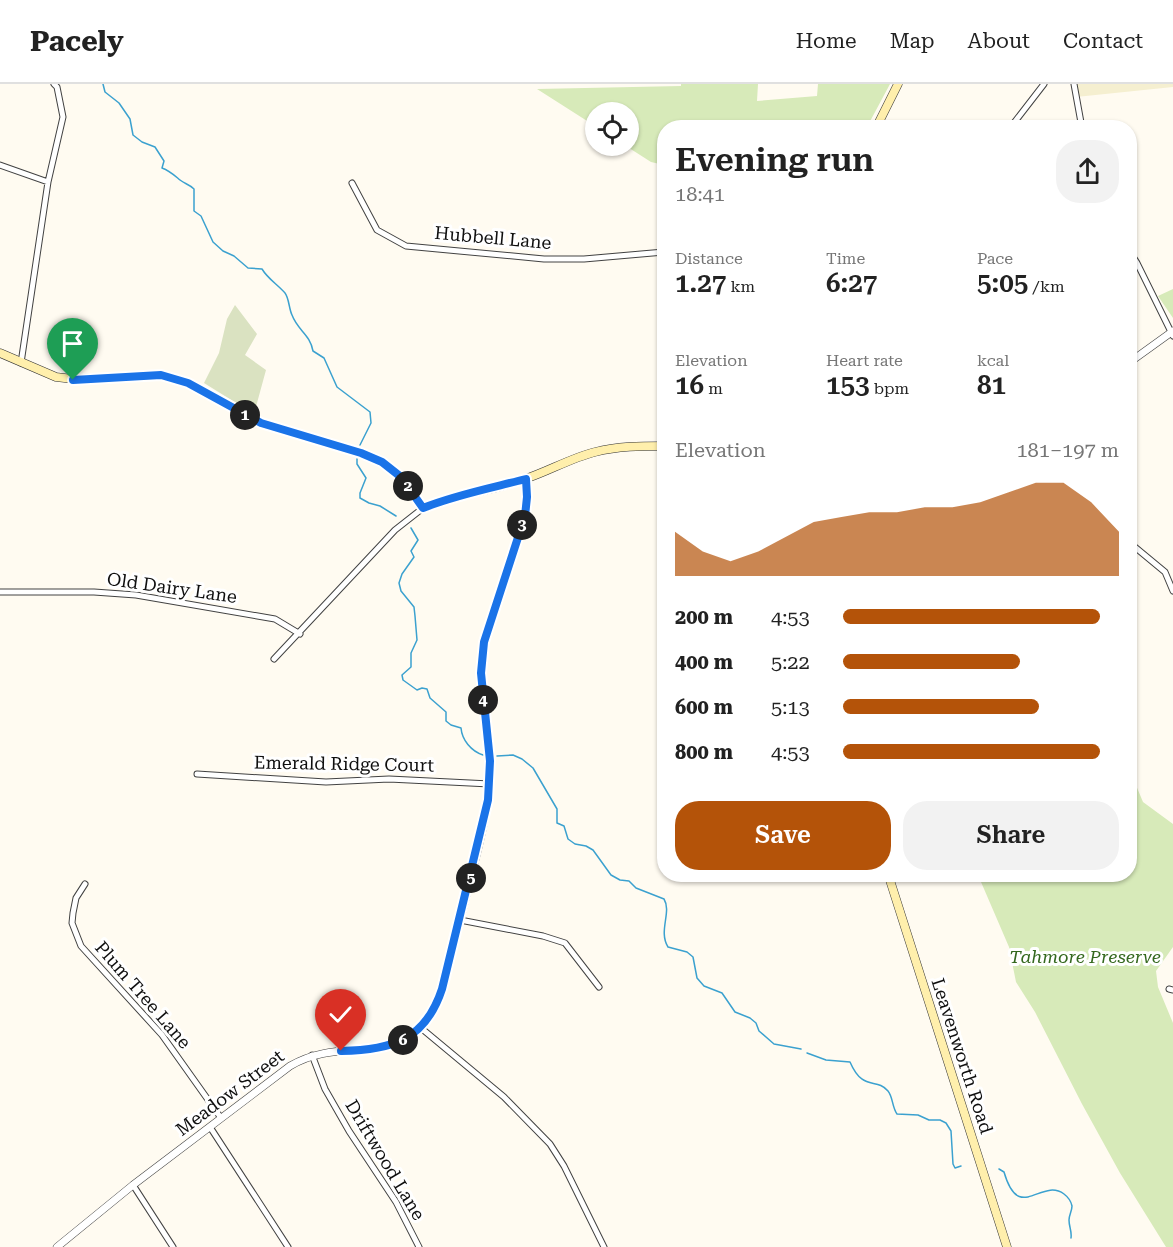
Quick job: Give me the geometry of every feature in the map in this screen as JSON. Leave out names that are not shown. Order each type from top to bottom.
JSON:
[{"type":"main road","points":[[880,120],[898,84]]},
{"type":"main road","points":[[0,353],[56,377],[73,380],[152,375],[175,378],[197,387],[261,423],[361,453],[382,462],[401,477],[423,508],[452,497],[526,479],[595,452],[638,446],[657,446]]},
{"type":"main road","name":"Leavenworth Road","points":[[891,882],[1007,1247]]},
{"type":"street","points":[[1016,120],[1044,84]]},
{"type":"street","points":[[1074,84],[1081,120]]},
{"type":"street","points":[[21,363],[48,182],[63,117],[55,85]]},
{"type":"street","points":[[0,165],[48,182]]},
{"type":"street","name":"Hubbell Lane","points":[[352,183],[377,230],[406,246],[544,259],[584,259],[657,253]]},
{"type":"street","points":[[1137,264],[1172,333],[1137,357]]},
{"type":"street","name":"Meadow Street","points":[[57,1247],[133,1185],[290,1066],[312,1055],[377,1049],[404,1040],[421,1028],[434,1010],[439,999],[484,822],[490,784],[489,745],[481,685],[482,657],[484,642],[525,516],[526,479]]},
{"type":"street","points":[[274,658],[300,634],[394,530],[423,508]]},
{"type":"street","points":[[1137,549],[1166,572],[1173,591]]},
{"type":"street","name":"Old Dairy Lane","points":[[0,592],[93,592],[136,595],[275,619],[300,634]]},
{"type":"street","name":"Emerald Ridge Court","points":[[197,774],[326,782],[389,779],[490,784]]},
{"type":"street","name":"Plum Tree Lane","points":[[85,884],[76,898],[72,923],[81,945],[162,1035],[221,1118]]},
{"type":"street","points":[[460,920],[543,936],[565,944],[599,987]]},
{"type":"street","points":[[421,1028],[504,1097],[550,1144],[564,1166],[604,1247]]},
{"type":"street","name":"Driftwood Lane","points":[[312,1055],[325,1089],[349,1131],[396,1202],[419,1247]]},
{"type":"street","points":[[210,1127],[288,1247]]},
{"type":"street","points":[[133,1185],[173,1247]]},
{"type":"shaded area","points":[[1074,84],[1173,84],[1173,87],[1076,97]]},
{"type":"green space","points":[[758,84],[757,101],[817,96],[818,84],[890,84],[871,120],[657,120],[657,163],[639,154],[639,102],[585,102],[585,120],[537,89]]},
{"type":"green space","points":[[1173,289],[1173,318],[1158,296]]},
{"type":"green space","points":[[235,305],[257,334],[245,355],[266,370],[254,414],[204,383],[219,353],[227,319]]},
{"type":"green space","name":"Tahmore Preserve","points":[[1137,788],[1143,802],[1173,824],[1173,947],[1156,971],[1158,987],[1173,1023],[1173,1247],[1166,1247],[1120,1173],[1082,1104],[1035,1012],[1016,982],[1009,947],[981,882],[1137,882]]},
{"type":"waterway","points":[[103,84],[105,92],[119,103],[130,119],[133,135],[142,142],[155,147],[164,161],[162,168],[194,189],[194,211],[201,216],[213,242],[248,268],[262,269],[285,293],[291,313],[309,340],[313,351],[324,358],[337,387],[370,412],[371,423],[360,445]]},
{"type":"waterway","points":[[357,459],[357,464],[366,478],[360,498],[396,516]]},
{"type":"waterway","points":[[411,528],[418,540],[411,551],[414,557],[402,574],[399,583],[401,591],[414,607],[417,640],[411,653],[411,667],[402,675],[403,680],[417,690],[427,689],[430,698],[446,712],[446,721],[461,728],[468,744],[483,755]]},
{"type":"waterway","points":[[497,756],[513,755],[533,768],[557,809],[557,823],[564,826],[568,839],[593,850],[611,875],[620,880],[629,881],[636,888],[664,899],[667,910],[665,941],[668,947],[687,952],[693,957],[697,978],[704,986],[722,993],[735,1012],[750,1018],[756,1023],[759,1031],[774,1044],[801,1049]]},
{"type":"waterway","points":[[807,1053],[826,1060],[850,1062],[865,1081],[879,1085],[888,1091],[897,1114],[918,1115],[946,1123],[951,1131],[953,1164],[955,1168],[961,1166]]},
{"type":"waterway","points":[[999,1169],[1004,1172],[1016,1195],[1024,1197],[1055,1190],[1067,1196],[1072,1206],[1069,1220],[1071,1238]]},
{"type":"route","points":[[73,380],[161,375],[175,378],[197,387],[261,423],[361,453],[382,462],[401,477],[423,508],[452,497],[526,479],[525,516],[484,642],[482,657],[481,685],[489,737],[488,800],[439,999],[421,1028],[404,1040],[377,1049],[341,1051]]}]
